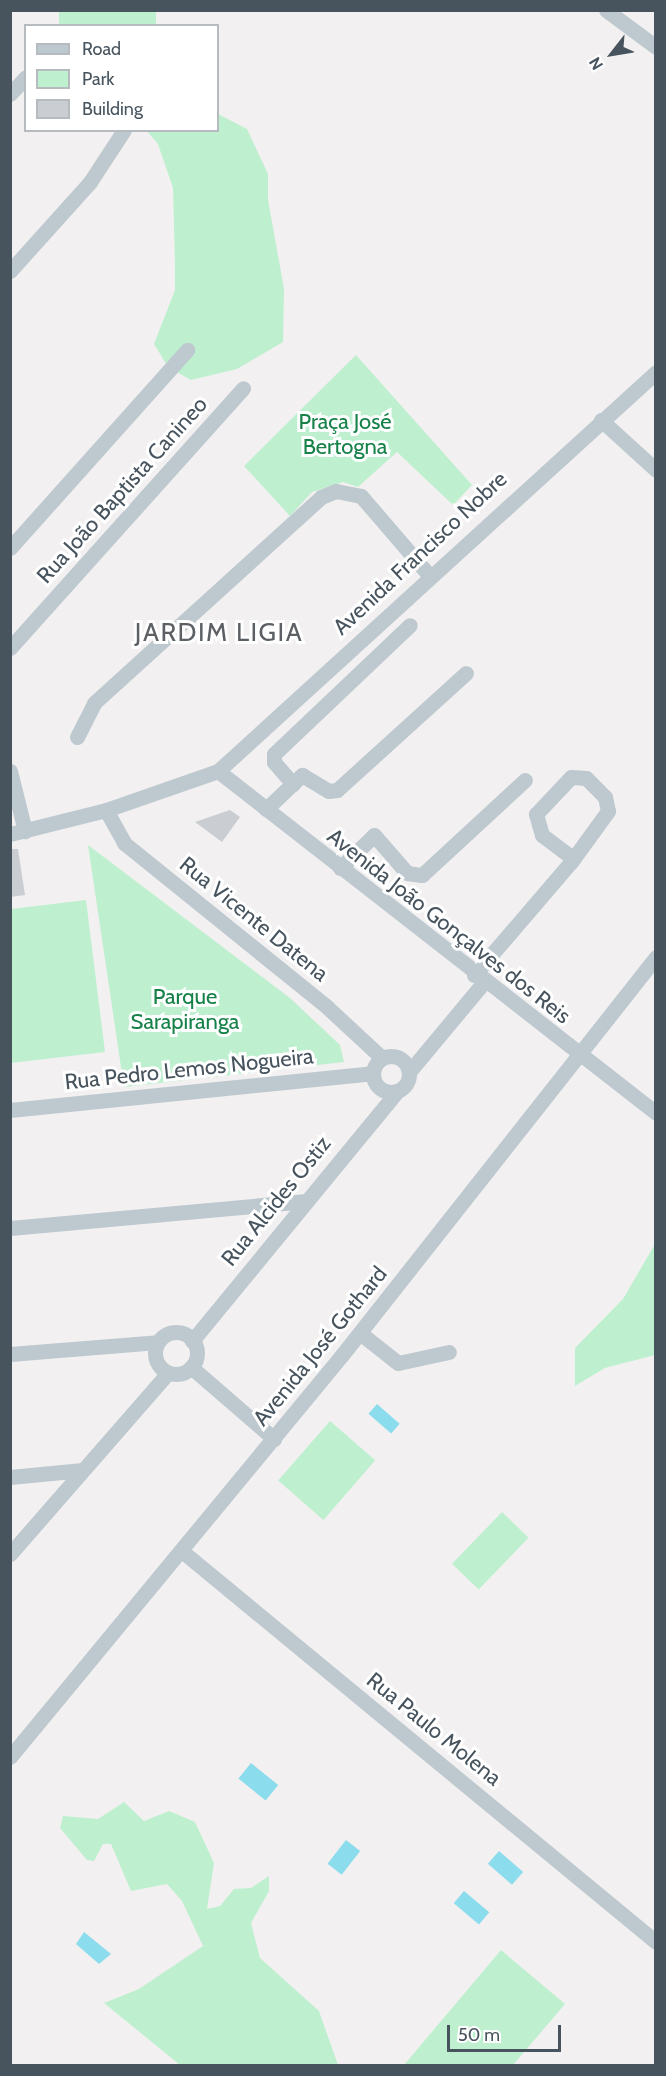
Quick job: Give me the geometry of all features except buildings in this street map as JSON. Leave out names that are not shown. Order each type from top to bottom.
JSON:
[{"type":"street","points":[[606,10],[656,47]]},
{"type":"street","points":[[10,94],[24,79]]},
{"type":"street","points":[[10,271],[90,182],[123,132]]},
{"type":"street","points":[[10,548],[187,350]]},
{"type":"street","name":"Avenida Francisco Nobre","points":[[18,832],[105,810],[218,771],[429,575],[656,372]]},
{"type":"street","name":"Rua João Baptista Canineo","points":[[10,648],[243,388]]},
{"type":"street","points":[[601,420],[656,470]]},
{"type":"street","points":[[77,737],[94,703],[321,497],[336,491],[361,496],[429,575]]},
{"type":"street","points":[[292,784],[274,762],[274,754],[410,625]]},
{"type":"street","points":[[266,809],[302,775],[309,776],[329,791],[337,790],[466,673]]},
{"type":"street","points":[[10,771],[18,832]]},
{"type":"street","name":"Avenida João Gonçalves dos Reis","points":[[218,771],[575,1054],[656,1113]]},
{"type":"street","points":[[409,1072],[399,1058],[382,1058],[372,1073],[380,1089],[397,1091],[406,1084],[409,1072],[573,858],[608,810],[605,797],[586,778],[571,777],[536,813],[542,835],[573,858]]},
{"type":"street","points":[[340,868],[375,835],[407,873],[422,875],[525,780]]},
{"type":"street","name":"Rua Vicente Datena","points":[[105,810],[124,843],[327,1007],[382,1058]]},
{"type":"street","name":"Avenida José Gothard","points":[[10,1757],[183,1552],[360,1334],[575,1054],[656,957]]},
{"type":"street","name":"Rua Pedro Lemos Nogueira","points":[[10,1110],[372,1073]]},
{"type":"street","name":"Rua Alcides Ostiz","points":[[192,1341],[304,1201],[397,1091]]},
{"type":"street","points":[[10,1228],[304,1201]]},
{"type":"street","points":[[10,1354],[158,1342],[175,1333],[192,1341],[197,1354],[191,1367],[180,1374],[168,1373],[157,1363],[158,1342]]},
{"type":"street","points":[[360,1334],[398,1363],[450,1352]]},
{"type":"street","points":[[191,1367],[274,1439]]},
{"type":"street","points":[[10,1554],[168,1373]]},
{"type":"street","points":[[10,1477],[84,1470]]},
{"type":"street","name":"Rua Paulo Molena","points":[[183,1552],[656,1942]]},
{"type":"green space","points":[[59,11],[156,11],[156,24],[59,24]]},
{"type":"green space","points":[[219,115],[247,129],[268,174],[268,200],[284,289],[283,342],[237,369],[191,380],[168,367],[154,344],[175,290],[173,188],[158,144],[148,132],[219,132]]},
{"type":"green space","name":"Praça José Bertogna","points":[[356,355],[472,485],[453,505],[397,452],[358,487],[343,482],[312,492],[290,516],[244,466]]},
{"type":"green space","name":"Parque Sarapiranga","points":[[88,845],[290,998],[340,1045],[344,1062],[124,1087]]},
{"type":"green space","points":[[86,900],[105,1052],[11,1063],[11,909]]},
{"type":"green space","points":[[655,1244],[655,1355],[605,1368],[575,1386],[575,1348],[623,1299]]},
{"type":"green space","points":[[330,1421],[375,1460],[323,1520],[278,1481]]},
{"type":"green space","points":[[502,1512],[529,1538],[479,1589],[452,1564]]},
{"type":"green space","points":[[124,1802],[144,1821],[169,1811],[195,1822],[214,1863],[207,1909],[220,1906],[234,1889],[251,1888],[269,1876],[269,1891],[251,1923],[260,1958],[319,2011],[338,2065],[180,2065],[104,2003],[139,1989],[203,1946],[182,1901],[167,1884],[131,1891],[111,1844],[103,1844],[94,1861],[87,1860],[60,1828],[63,1816],[98,1819]]},
{"type":"green space","points":[[501,1950],[565,2004],[513,2065],[404,2065]]},
{"type":"water","points":[[377,1404],[400,1424],[391,1433],[368,1414]]},
{"type":"water","points":[[251,1763],[278,1785],[266,1801],[238,1779]]},
{"type":"water","points":[[346,1840],[360,1851],[342,1875],[328,1864]]},
{"type":"water","points":[[499,1851],[523,1872],[512,1885],[488,1864]]},
{"type":"water","points":[[464,1891],[489,1912],[479,1924],[454,1903]]},
{"type":"water","points":[[84,1932],[111,1954],[99,1964],[76,1944]]},
{"type":"district","name":"JARDIM LIGIA","points":[[219,633]]}]
